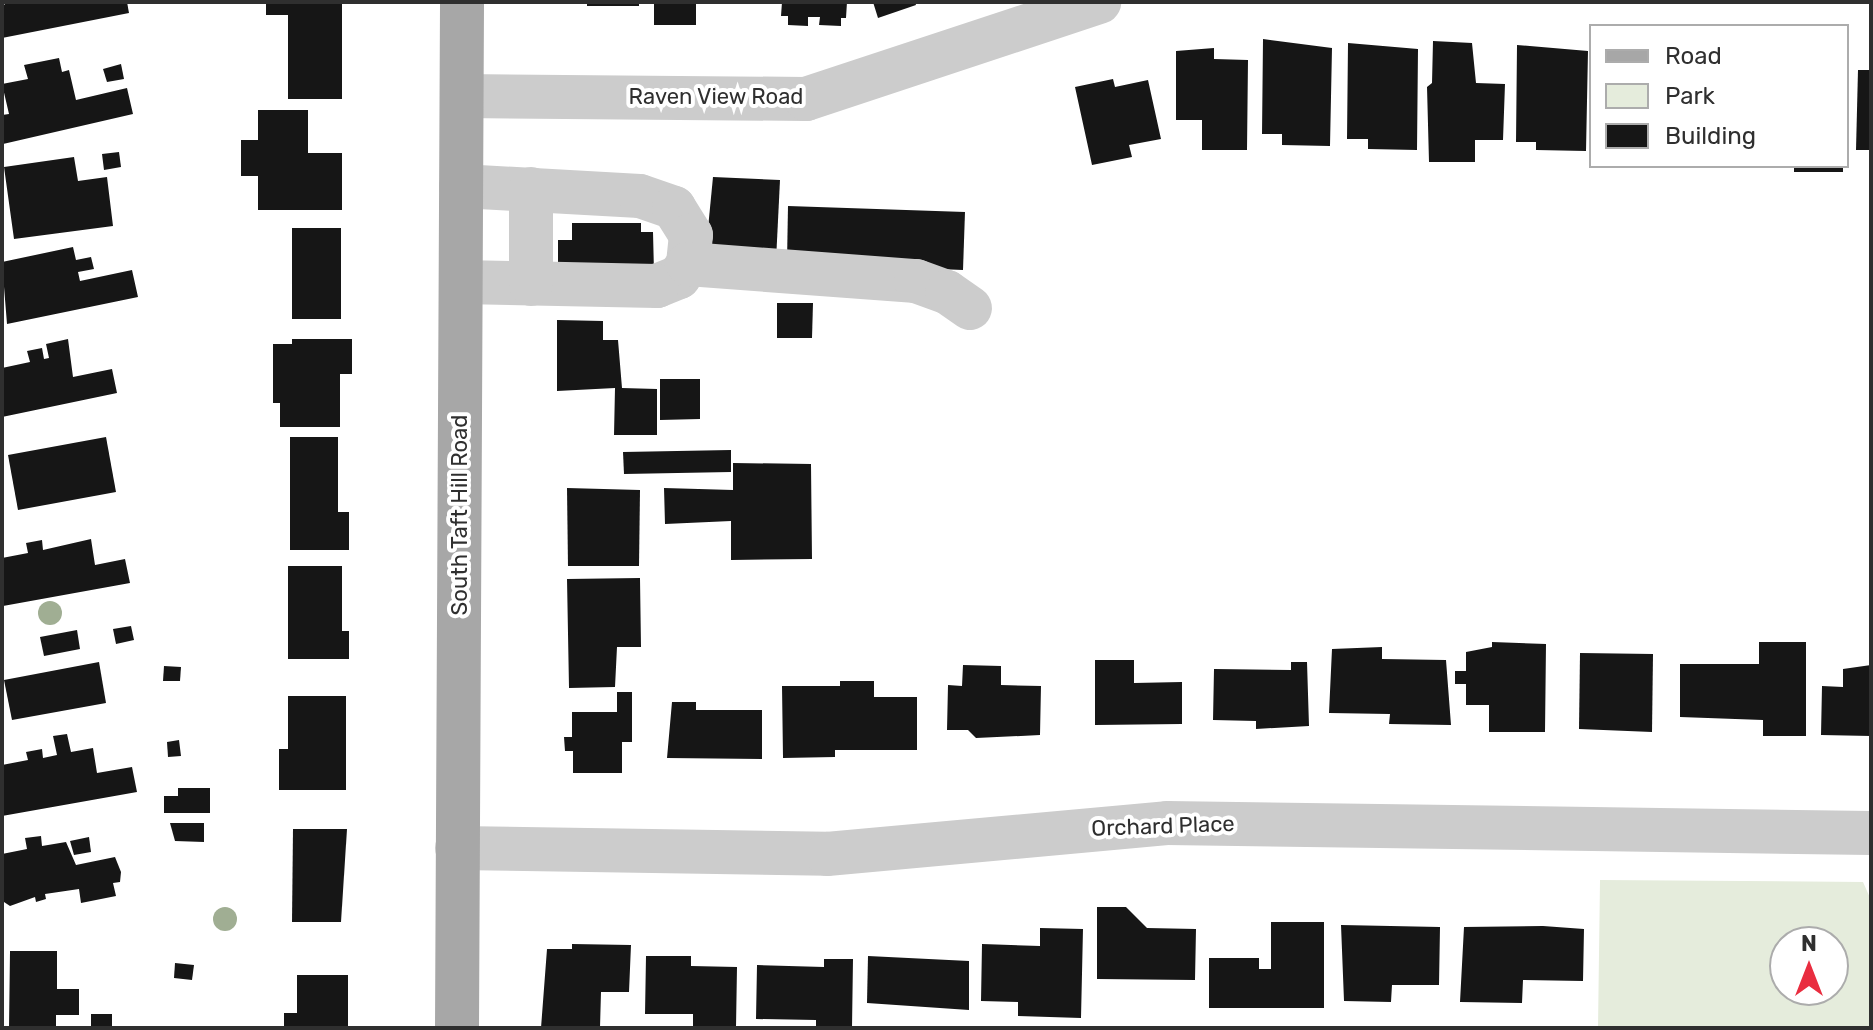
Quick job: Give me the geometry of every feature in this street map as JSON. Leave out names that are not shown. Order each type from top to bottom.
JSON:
[{"type":"main road","name":"South Taft Hill Road","points":[[457,1028],[462,2]]},
{"type":"street","name":"Raven View Road","points":[[462,96],[806,99],[1099,2]]},
{"type":"street","points":[[461,186],[640,196],[674,208],[691,235],[688,264],[679,277],[657,286],[461,282]]},
{"type":"street","points":[[531,189],[531,284]]},
{"type":"street","points":[[688,264],[916,281],[947,292],[970,308]]},
{"type":"street","name":"Orchard Place","points":[[457,848],[827,854],[1167,823],[1871,833]]},
{"type":"green space","points":[[1600,880],[1863,882],[1871,900],[1871,1028],[1598,1028]]},
{"type":"building","points":[[7,2],[127,2],[129,13],[2,38],[2,7]]},
{"type":"building","points":[[266,2],[342,2],[342,99],[288,99],[288,15],[266,15]]},
{"type":"building","points":[[587,2],[639,2],[639,6],[587,6]]},
{"type":"building","points":[[654,2],[696,2],[696,25],[654,25]]},
{"type":"building","points":[[782,2],[847,2],[846,18],[841,18],[841,26],[819,25],[820,17],[808,17],[808,26],[788,25],[788,16],[781,16]]},
{"type":"building","points":[[873,2],[915,2],[916,5],[878,18]]},
{"type":"building","points":[[1263,39],[1332,48],[1330,146],[1282,145],[1282,134],[1262,134]]},
{"type":"building","points":[[1433,41],[1472,43],[1476,83],[1505,84],[1503,140],[1475,140],[1475,162],[1429,162],[1427,87],[1432,83]]},
{"type":"building","points":[[1348,43],[1418,49],[1417,150],[1368,149],[1368,139],[1347,139]]},
{"type":"building","points":[[1517,45],[1588,51],[1586,151],[1536,150],[1536,142],[1516,142]]},
{"type":"building","points":[[1214,48],[1214,59],[1248,60],[1247,150],[1202,150],[1202,120],[1176,120],[1176,51]]},
{"type":"building","points":[[59,58],[62,72],[69,70],[76,100],[127,88],[133,114],[3,144],[2,115],[9,114],[2,84],[28,79],[24,65]]},
{"type":"building","points":[[121,64],[124,79],[107,82],[103,69]]},
{"type":"building","points":[[1858,70],[1871,70],[1871,150],[1856,150]]},
{"type":"building","points":[[1113,79],[1115,87],[1148,80],[1161,139],[1129,145],[1132,157],[1092,165],[1075,87]]},
{"type":"building","points":[[258,110],[308,110],[308,153],[342,153],[342,210],[258,210],[258,176],[241,176],[241,140],[258,140]]},
{"type":"building","points":[[119,152],[121,167],[104,170],[102,154]]},
{"type":"building","points":[[74,157],[78,181],[107,177],[113,226],[14,239],[4,167]]},
{"type":"building","points":[[1794,168],[1843,168],[1843,172],[1794,172]]},
{"type":"building","points":[[713,177],[780,180],[776,261],[706,249]]},
{"type":"building","points":[[788,206],[965,212],[963,270],[787,263]]},
{"type":"building","points":[[572,223],[641,223],[641,232],[653,232],[654,272],[558,272],[558,240],[572,240]]},
{"type":"building","points":[[292,228],[341,228],[341,319],[292,319]]},
{"type":"building","points":[[73,247],[76,260],[91,257],[94,269],[78,272],[80,281],[132,270],[138,297],[7,324],[2,262]]},
{"type":"building","points":[[777,303],[813,303],[812,338],[777,338]]},
{"type":"building","points":[[557,320],[603,321],[603,340],[618,340],[622,388],[657,389],[657,435],[614,435],[615,388],[557,391]]},
{"type":"building","points":[[68,339],[73,377],[112,369],[117,393],[2,417],[2,368],[30,362],[27,351],[42,348],[44,359],[49,358],[46,344]]},
{"type":"building","points":[[292,339],[352,339],[352,374],[340,374],[340,427],[280,427],[280,403],[273,403],[273,344],[292,344]]},
{"type":"building","points":[[660,379],[700,379],[700,419],[660,420]]},
{"type":"building","points":[[106,437],[116,492],[18,510],[8,455]]},
{"type":"building","points":[[290,437],[338,437],[338,512],[349,512],[349,550],[290,550]]},
{"type":"building","points":[[731,450],[731,472],[624,474],[623,452]]},
{"type":"building","points":[[733,463],[811,464],[812,559],[731,560],[731,521],[665,524],[664,488],[733,490]]},
{"type":"building","points":[[567,488],[640,490],[639,566],[568,566]]},
{"type":"building","points":[[91,539],[95,565],[125,559],[130,583],[3,606],[2,558],[28,553],[26,543],[42,540],[43,550]]},
{"type":"building","points":[[288,566],[342,566],[342,631],[349,631],[349,659],[288,659]]},
{"type":"building","points":[[640,578],[641,647],[617,647],[615,687],[569,688],[567,579]]},
{"type":"building","points":[[131,626],[134,640],[116,644],[113,629]]},
{"type":"building","points":[[77,630],[80,649],[44,656],[40,637]]},
{"type":"building","points":[[1492,642],[1546,644],[1545,732],[1489,732],[1489,705],[1466,705],[1466,684],[1455,684],[1455,671],[1466,671],[1466,652],[1492,647]]},
{"type":"building","points":[[1759,642],[1806,642],[1806,736],[1763,736],[1763,720],[1680,717],[1680,664],[1759,664]]},
{"type":"building","points":[[1382,647],[1382,659],[1446,660],[1451,725],[1389,724],[1390,714],[1329,713],[1332,649]]},
{"type":"building","points":[[1580,653],[1653,654],[1652,732],[1579,729]]},
{"type":"building","points":[[1095,660],[1134,660],[1134,683],[1182,682],[1182,724],[1095,725]]},
{"type":"building","points":[[99,662],[106,703],[12,720],[4,680]]},
{"type":"building","points":[[1291,662],[1307,662],[1309,726],[1256,729],[1256,721],[1213,720],[1214,669],[1291,670]]},
{"type":"building","points":[[963,665],[1001,666],[1001,685],[1041,686],[1040,735],[976,738],[968,730],[947,730],[948,685],[962,686]]},
{"type":"building","points":[[1871,665],[1871,736],[1821,735],[1822,686],[1843,687],[1843,669]]},
{"type":"building","points":[[164,666],[181,667],[180,681],[163,681]]},
{"type":"building","points":[[840,681],[874,681],[874,697],[917,697],[917,750],[835,750],[835,757],[783,758],[782,686],[840,686]]},
{"type":"building","points":[[617,692],[632,692],[632,742],[622,742],[622,773],[573,773],[573,751],[565,751],[564,737],[572,737],[572,712],[617,712]]},
{"type":"building","points":[[288,696],[346,696],[346,790],[279,790],[279,749],[288,749]]},
{"type":"building","points":[[672,702],[696,702],[696,710],[762,710],[762,759],[667,758]]},
{"type":"building","points":[[67,734],[71,752],[93,748],[97,773],[132,767],[137,792],[2,816],[2,765],[28,760],[26,752],[42,749],[43,758],[57,755],[53,736]]},
{"type":"building","points":[[179,740],[181,756],[168,757],[167,742]]},
{"type":"building","points":[[178,788],[210,788],[210,813],[164,813],[164,796],[178,796]]},
{"type":"building","points":[[170,823],[204,823],[204,842],[175,841]]},
{"type":"building","points":[[293,829],[347,829],[341,922],[292,922]]},
{"type":"building","points":[[41,836],[42,846],[66,842],[76,865],[115,857],[121,872],[120,882],[113,883],[116,896],[81,903],[79,889],[45,894],[46,899],[36,902],[35,897],[10,906],[4,902],[2,854],[27,849],[25,838]]},
{"type":"building","points":[[89,837],[91,852],[74,855],[70,841]]},
{"type":"building","points":[[1097,907],[1126,907],[1147,928],[1196,929],[1195,980],[1097,979]]},
{"type":"building","points":[[1271,922],[1324,922],[1324,1008],[1209,1008],[1209,958],[1259,958],[1259,969],[1271,969]]},
{"type":"building","points":[[1341,925],[1440,927],[1439,985],[1392,985],[1391,1002],[1344,1001]]},
{"type":"building","points":[[1464,927],[1584,929],[1583,981],[1523,980],[1522,1003],[1460,1002]]},
{"type":"building","points":[[1040,928],[1083,929],[1081,1018],[1018,1016],[1018,1002],[981,1001],[982,944],[1040,946]]},
{"type":"building","points":[[572,944],[631,945],[629,992],[601,992],[600,1028],[541,1028],[547,949],[572,949]]},
{"type":"building","points":[[10,951],[57,951],[57,989],[79,989],[79,1015],[56,1015],[56,1028],[9,1028]]},
{"type":"building","points":[[646,956],[691,956],[691,966],[737,967],[736,1028],[693,1028],[693,1014],[645,1014]]},
{"type":"building","points":[[868,956],[969,961],[969,1010],[867,1003]]},
{"type":"building","points":[[824,959],[853,959],[852,1028],[816,1028],[816,1020],[756,1019],[757,965],[824,967]]},
{"type":"building","points":[[175,963],[194,965],[192,980],[174,978]]},
{"type":"building","points":[[297,975],[348,975],[348,1028],[284,1028],[284,1013],[297,1013]]},
{"type":"building","points":[[91,1014],[112,1014],[112,1028],[91,1028]]}]
